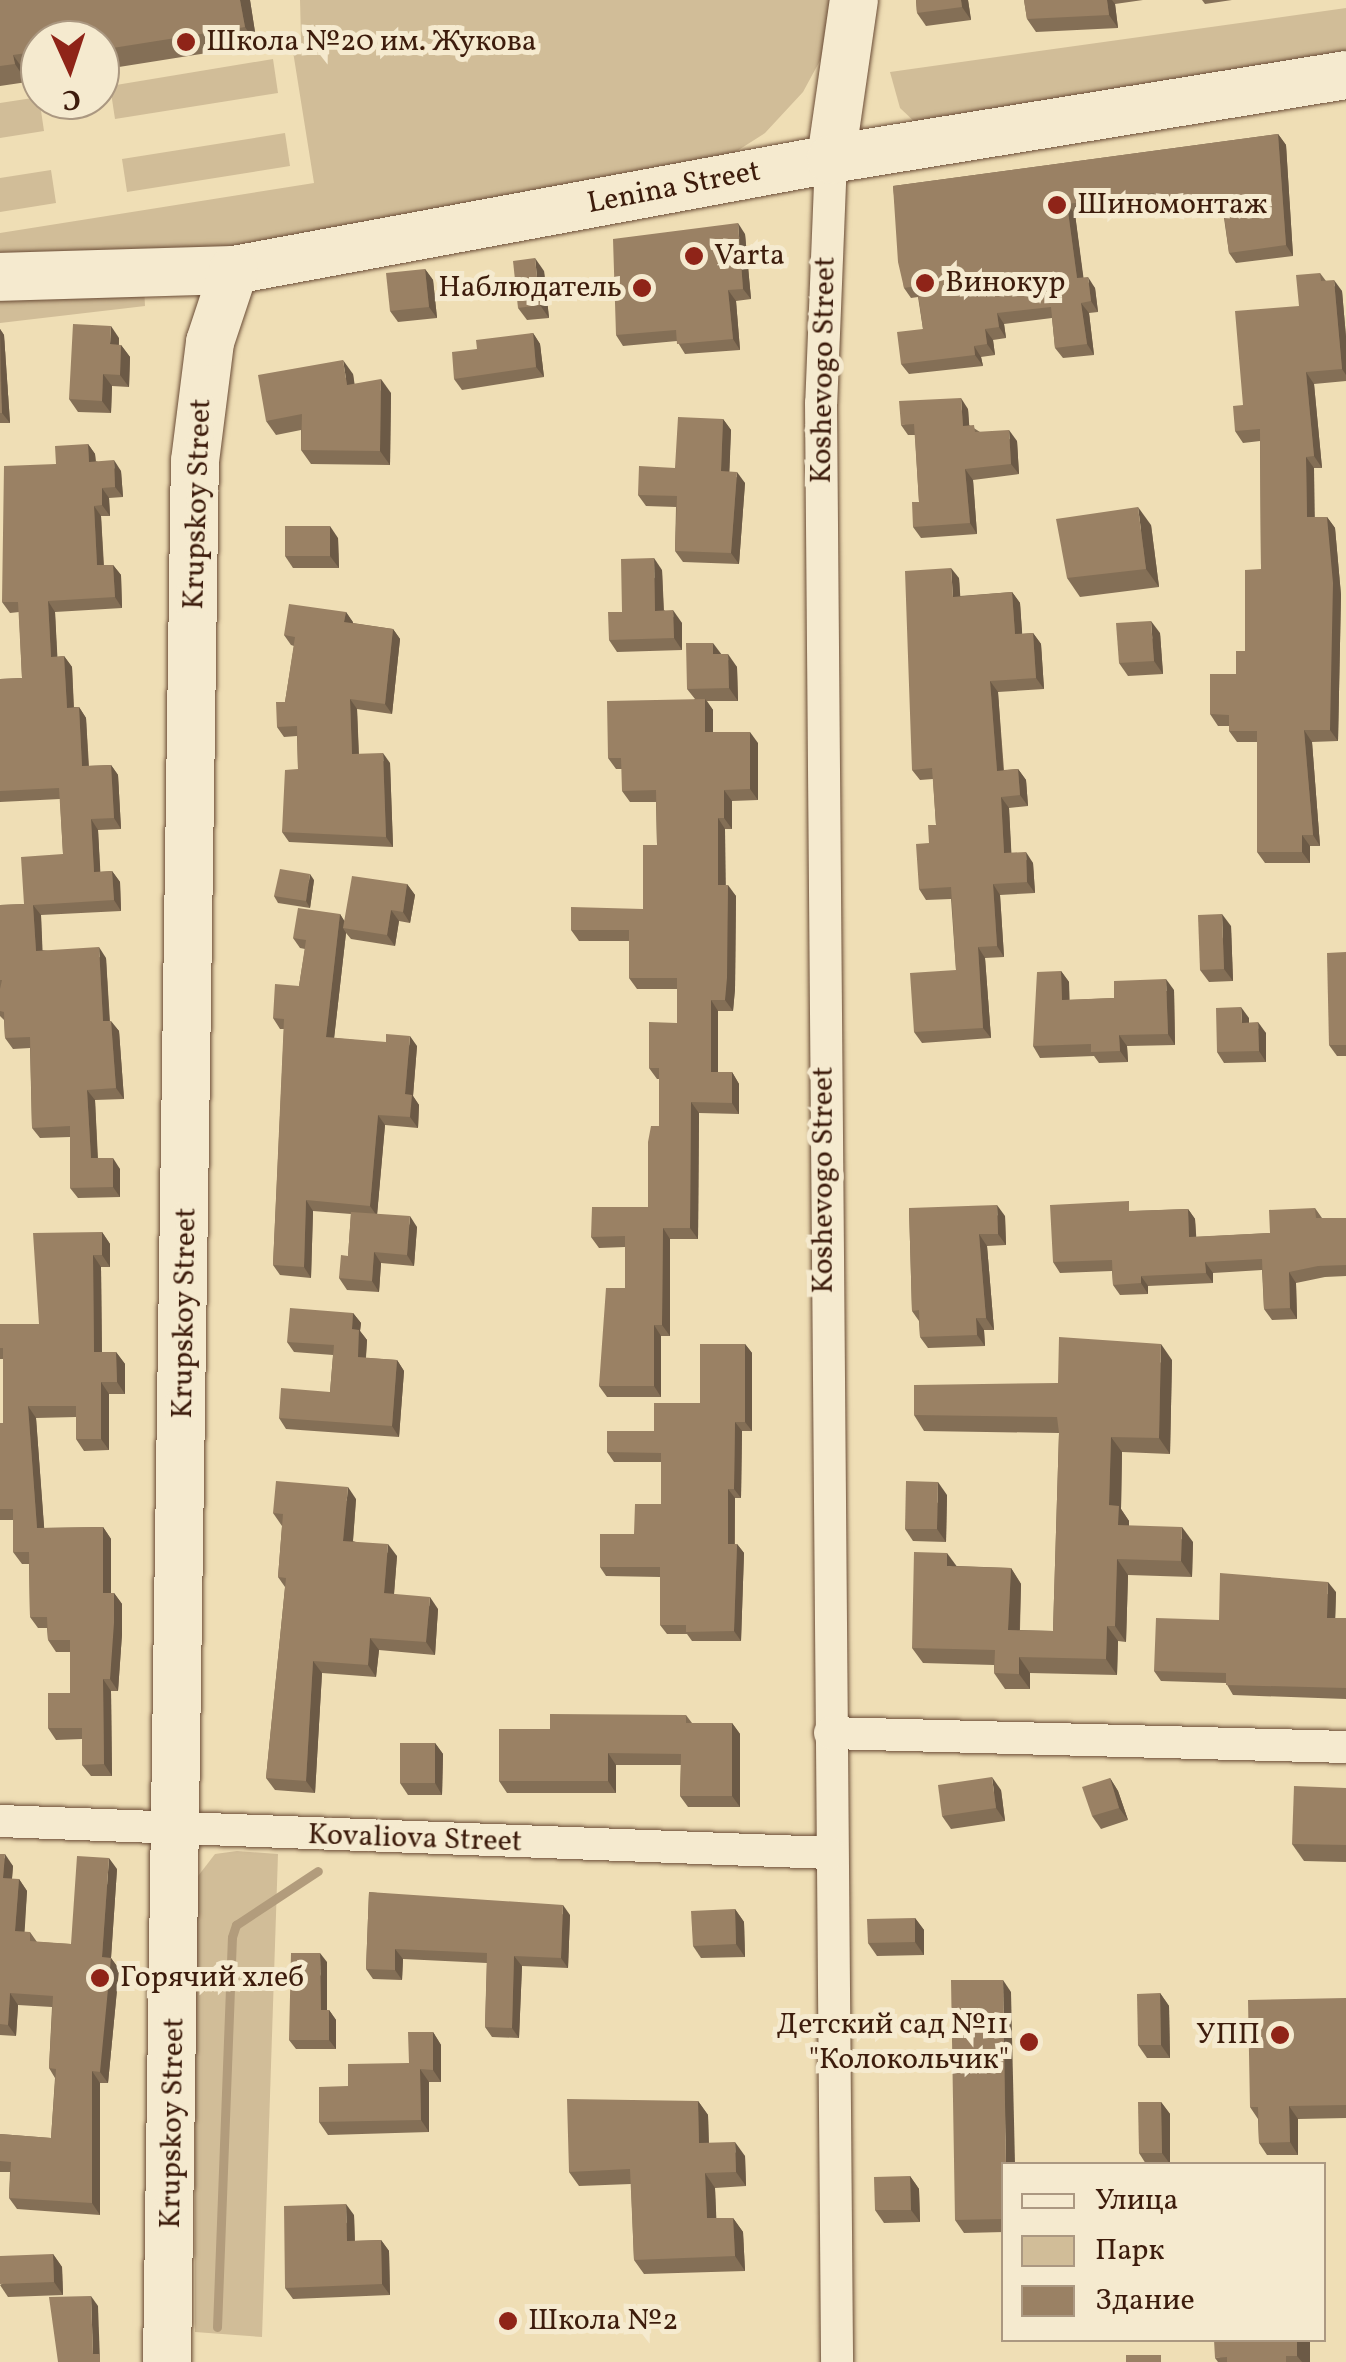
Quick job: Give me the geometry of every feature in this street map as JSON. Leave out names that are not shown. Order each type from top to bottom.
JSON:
[{"type":"street","name":"Koshevogo Street","points":[[837,2362],[820,404],[831,159],[854,0]]},
{"type":"street","name":"Lenina Street","points":[[0,276],[234,270],[831,159],[1346,75]]},
{"type":"street","name":"Krupskoy Street","points":[[167,2362],[179,1831],[195,461],[210,342],[234,270]]},
{"type":"street","points":[[830,1733],[1346,1747]]},
{"type":"street","name":"Kovaliova Street","points":[[0,1821],[179,1831],[830,1852]]},
{"type":"green space","points":[[300,0],[836,0],[829,44],[803,92],[765,133],[718,163],[235,255],[0,266],[0,233],[314,183],[291,39],[301,38]]},
{"type":"green space","points":[[1346,8],[1346,66],[918,125],[900,108],[890,72]]},
{"type":"green space","points":[[273,59],[278,93],[120,118],[120,84]]},
{"type":"green space","points":[[20,100],[20,120],[42,120],[44,131],[0,138],[0,103]]},
{"type":"green space","points":[[285,133],[290,166],[127,192],[122,159]]},
{"type":"green space","points":[[51,170],[56,203],[0,212],[0,178]]},
{"type":"green space","points":[[144,286],[145,306],[0,323],[0,288]]},
{"type":"green space","points":[[215,1854],[278,1854],[262,2337],[195,2332],[195,1880]]},
{"type":"building","points":[[0,0],[240,0],[245,27],[120,47],[120,20],[20,20],[20,54],[13,55],[15,64],[0,66]]},
{"type":"building","points":[[916,0],[961,0],[962,7],[917,13]]},
{"type":"building","points":[[1024,0],[1107,0],[1109,15],[1027,19]]},
{"type":"building","points":[[1278,134],[1286,245],[1229,253],[1222,199],[1156,207],[1154,193],[1067,204],[1077,278],[1088,277],[1091,301],[1081,303],[1087,344],[1055,348],[1051,307],[997,313],[999,327],[985,329],[987,344],[974,346],[975,355],[901,364],[897,332],[923,329],[917,286],[904,288],[898,262],[893,186]]},
{"type":"building","points":[[738,223],[743,289],[728,290],[733,339],[677,344],[676,330],[616,335],[613,239]]},
{"type":"building","points":[[535,258],[540,305],[518,308],[513,261]]},
{"type":"building","points":[[425,269],[429,307],[390,311],[386,273]]},
{"type":"building","points":[[1320,273],[1321,281],[1334,280],[1342,369],[1306,372],[1314,456],[1306,457],[1307,517],[1327,517],[1333,583],[1330,730],[1304,730],[1313,835],[1302,835],[1302,852],[1257,852],[1257,731],[1229,731],[1229,715],[1210,714],[1210,674],[1236,674],[1236,651],[1245,651],[1245,570],[1261,569],[1260,429],[1235,431],[1233,406],[1243,405],[1235,311],[1299,306],[1296,275]]},
{"type":"building","points":[[73,324],[111,326],[110,344],[121,345],[120,375],[103,374],[102,401],[69,399]]},
{"type":"building","points":[[533,333],[536,367],[454,379],[452,352],[477,349],[476,340]]},
{"type":"building","points":[[343,360],[347,385],[381,379],[380,451],[301,450],[302,414],[266,421],[258,375]]},
{"type":"building","points":[[961,398],[963,426],[974,425],[975,432],[1009,430],[1011,464],[965,469],[970,523],[913,527],[912,502],[919,502],[914,424],[901,425],[899,401]]},
{"type":"building","points":[[678,417],[723,419],[721,471],[737,472],[731,553],[675,551],[677,496],[638,495],[639,466],[675,468]]},
{"type":"building","points":[[88,444],[89,462],[114,460],[115,487],[102,488],[102,505],[94,506],[97,565],[113,565],[115,597],[48,601],[51,657],[64,656],[67,708],[79,707],[82,766],[111,765],[114,818],[91,819],[94,872],[112,871],[114,900],[33,905],[36,951],[99,947],[103,1021],[111,1021],[116,1088],[87,1090],[91,1158],[113,1158],[113,1187],[70,1188],[70,1126],[32,1128],[30,1037],[5,1038],[4,1012],[0,1011],[0,905],[24,904],[21,857],[63,854],[59,788],[0,791],[0,679],[22,678],[18,602],[2,602],[4,466],[56,464],[55,446]]},
{"type":"building","points":[[1138,507],[1146,569],[1067,578],[1056,519]]},
{"type":"building","points":[[285,526],[330,526],[330,556],[285,556]]},
{"type":"building","points":[[654,558],[655,611],[673,610],[674,638],[609,640],[608,612],[622,612],[621,559]]},
{"type":"building","points":[[951,568],[953,597],[1012,592],[1015,634],[1033,633],[1036,678],[990,681],[997,771],[1018,769],[1020,795],[1001,797],[1004,853],[1026,852],[1027,882],[993,884],[997,946],[978,947],[983,1028],[914,1032],[910,973],[956,970],[951,887],[919,889],[916,844],[929,843],[928,825],[936,825],[932,768],[912,770],[905,571]]},
{"type":"building","points":[[289,604],[346,612],[344,622],[393,629],[385,704],[350,699],[352,754],[383,753],[386,837],[282,832],[285,770],[298,769],[297,726],[277,727],[276,702],[285,702],[295,637],[284,635]]},
{"type":"building","points":[[1151,621],[1154,661],[1119,663],[1116,623]]},
{"type":"building","points":[[686,643],[713,643],[713,654],[728,654],[729,688],[687,689]]},
{"type":"building","points":[[705,699],[705,732],[750,732],[750,789],[724,790],[724,818],[718,818],[718,885],[728,885],[727,978],[725,1000],[711,1000],[711,1072],[732,1072],[732,1103],[691,1102],[690,1228],[663,1228],[662,1325],[654,1325],[654,1386],[599,1386],[606,1288],[625,1288],[625,1236],[591,1237],[592,1207],[648,1207],[648,1142],[651,1126],[659,1126],[659,1068],[649,1068],[649,1022],[677,1023],[677,978],[629,978],[629,930],[571,930],[571,907],[643,909],[643,845],[657,845],[656,790],[622,791],[621,758],[608,758],[607,701]]},
{"type":"building","points":[[280,869],[310,874],[306,901],[274,896]]},
{"type":"building","points":[[352,876],[407,884],[403,912],[391,910],[387,935],[343,928]]},
{"type":"building","points":[[298,908],[340,914],[326,1037],[386,1042],[386,1034],[410,1036],[405,1094],[412,1095],[410,1117],[378,1115],[370,1206],[306,1200],[304,1267],[273,1265],[284,1019],[273,1018],[275,984],[299,986],[306,940],[293,938]]},
{"type":"building","points":[[1222,914],[1224,969],[1200,970],[1198,915]]},
{"type":"building","points":[[1346,952],[1346,1045],[1329,1045],[1327,953]]},
{"type":"building","points":[[1061,971],[1062,1000],[1114,998],[1114,981],[1166,979],[1168,1034],[1119,1035],[1120,1051],[1091,1052],[1091,1044],[1033,1046],[1037,972]]},
{"type":"building","points":[[1241,1007],[1242,1023],[1258,1022],[1259,1051],[1217,1052],[1216,1008]]},
{"type":"building","points":[[1129,1201],[1129,1211],[1188,1209],[1189,1237],[1270,1233],[1269,1210],[1315,1208],[1316,1218],[1346,1218],[1346,1265],[1289,1272],[1290,1308],[1264,1309],[1262,1259],[1205,1262],[1206,1273],[1141,1276],[1141,1283],[1113,1285],[1112,1260],[1053,1262],[1050,1205]]},
{"type":"building","points":[[997,1205],[998,1234],[979,1234],[986,1318],[976,1318],[977,1335],[920,1337],[919,1310],[912,1311],[909,1208]]},
{"type":"building","points":[[351,1212],[410,1216],[407,1255],[374,1252],[372,1281],[339,1278],[341,1255],[348,1256]]},
{"type":"building","points":[[102,1232],[102,1255],[93,1255],[94,1352],[116,1352],[117,1382],[101,1382],[101,1439],[76,1439],[76,1406],[28,1406],[37,1528],[103,1527],[103,1593],[114,1593],[110,1679],[103,1679],[104,1764],[82,1765],[82,1728],[48,1728],[48,1693],[70,1693],[70,1640],[48,1640],[47,1617],[30,1617],[29,1552],[13,1552],[13,1509],[0,1509],[0,1324],[39,1324],[33,1233]]},
{"type":"building","points":[[290,1308],[353,1313],[352,1329],[359,1330],[358,1357],[397,1360],[392,1426],[279,1418],[281,1388],[330,1392],[334,1345],[287,1342]]},
{"type":"building","points":[[1059,1337],[1161,1344],[1159,1438],[1111,1437],[1109,1505],[1119,1506],[1118,1525],[1182,1527],[1181,1561],[1117,1559],[1115,1626],[1107,1626],[1106,1659],[1019,1657],[1019,1674],[994,1673],[995,1650],[912,1648],[914,1552],[947,1553],[947,1566],[1011,1568],[1008,1630],[1053,1631],[1057,1417],[914,1415],[914,1385],[1058,1383]]},
{"type":"building","points":[[700,1344],[745,1344],[745,1422],[735,1422],[734,1489],[728,1489],[728,1544],[737,1544],[734,1631],[686,1632],[686,1625],[660,1625],[660,1567],[600,1567],[600,1534],[634,1534],[635,1504],[661,1504],[661,1453],[607,1452],[607,1431],[654,1431],[654,1403],[700,1403]]},
{"type":"building","points":[[276,1481],[348,1487],[343,1541],[388,1544],[384,1593],[430,1597],[426,1642],[370,1638],[368,1665],[313,1661],[306,1781],[266,1778],[286,1578],[278,1577],[283,1514],[273,1513]]},
{"type":"building","points":[[906,1481],[938,1482],[937,1529],[905,1529]]},
{"type":"building","points":[[1220,1573],[1328,1582],[1327,1618],[1346,1618],[1346,1688],[1226,1685],[1226,1673],[1154,1671],[1156,1618],[1219,1620]]},
{"type":"building","points":[[550,1714],[686,1715],[686,1723],[732,1723],[732,1796],[680,1796],[681,1754],[608,1753],[608,1781],[499,1781],[499,1729],[550,1729]]},
{"type":"building","points":[[400,1743],[435,1743],[435,1783],[400,1783]]},
{"type":"building","points":[[992,1777],[996,1808],[942,1816],[938,1785]]},
{"type":"building","points":[[1110,1778],[1119,1808],[1092,1816],[1082,1787]]},
{"type":"building","points":[[1294,1786],[1346,1788],[1346,1845],[1292,1844]]},
{"type":"building","points":[[0,1854],[5,1854],[3,1878],[19,1879],[15,1931],[30,1932],[30,1941],[71,1944],[77,1856],[109,1858],[102,1957],[111,1958],[100,2072],[92,2071],[92,2203],[9,2198],[11,2162],[0,2161],[0,2134],[51,2138],[56,2069],[49,2068],[53,1996],[10,1993],[8,2025],[0,2024]]},
{"type":"building","points":[[369,1892],[563,1905],[561,1958],[514,1956],[512,2028],[485,2027],[487,1953],[395,1949],[395,1970],[366,1969]]},
{"type":"building","points":[[735,1909],[736,1944],[693,1946],[691,1911]]},
{"type":"building","points":[[915,1918],[915,1942],[868,1943],[867,1919]]},
{"type":"building","points":[[291,1953],[320,1953],[321,2010],[329,2010],[329,2040],[289,2040]]},
{"type":"building","points":[[951,1980],[1003,1980],[1006,2162],[1001,2162],[1001,2219],[955,2220]]},
{"type":"building","points":[[1160,1993],[1161,2045],[1138,2045],[1137,1994]]},
{"type":"building","points":[[1346,1998],[1346,2105],[1289,2106],[1290,2142],[1259,2143],[1258,2107],[1250,2107],[1248,2000]]},
{"type":"building","points":[[408,2032],[433,2032],[433,2070],[420,2069],[421,2120],[319,2122],[319,2087],[348,2086],[348,2064],[409,2063]]},
{"type":"building","points":[[567,2099],[698,2101],[699,2143],[735,2142],[736,2172],[705,2173],[707,2218],[733,2218],[735,2256],[634,2260],[630,2169],[569,2172]]},
{"type":"building","points":[[1138,2102],[1161,2102],[1162,2153],[1139,2153]]},
{"type":"building","points":[[910,2176],[911,2210],[875,2210],[874,2177]]},
{"type":"building","points":[[346,2204],[347,2241],[381,2240],[382,2284],[285,2288],[284,2206]]},
{"type":"building","points":[[53,2254],[54,2282],[0,2284],[0,2256]]},
{"type":"building","points":[[91,2296],[93,2354],[100,2354],[100,2362],[58,2362],[49,2297]]},
{"type":"building","points":[[1214,2342],[1297,2342],[1297,2356],[1286,2356],[1286,2362],[1227,2362],[1227,2357],[1215,2358]]},
{"type":"building","points":[[1126,2355],[1161,2355],[1161,2362],[1126,2362]]},
{"type":"waterway","points":[[217,2327],[232,1937],[236,1925],[318,1871]]},
{"type":"place","name":"Школа №20 им. Жукова","points":[[186,42]]},
{"type":"place","name":"Шиномонтаж","points":[[1057,205]]},
{"type":"place","name":"Varta","points":[[694,256]]},
{"type":"place","name":"Винокур","points":[[925,283]]},
{"type":"place","name":"Наблюдатель","points":[[642,288]]},
{"type":"place","name":"Горячий хлеб","points":[[100,1978]]},
{"type":"place","name":"УПП","points":[[1280,2035]]},
{"type":"place","name":"Детский сад №11 \"Колокольчик\"","points":[[1029,2042]]},
{"type":"place","name":"Школа №2","points":[[508,2321]]}]
